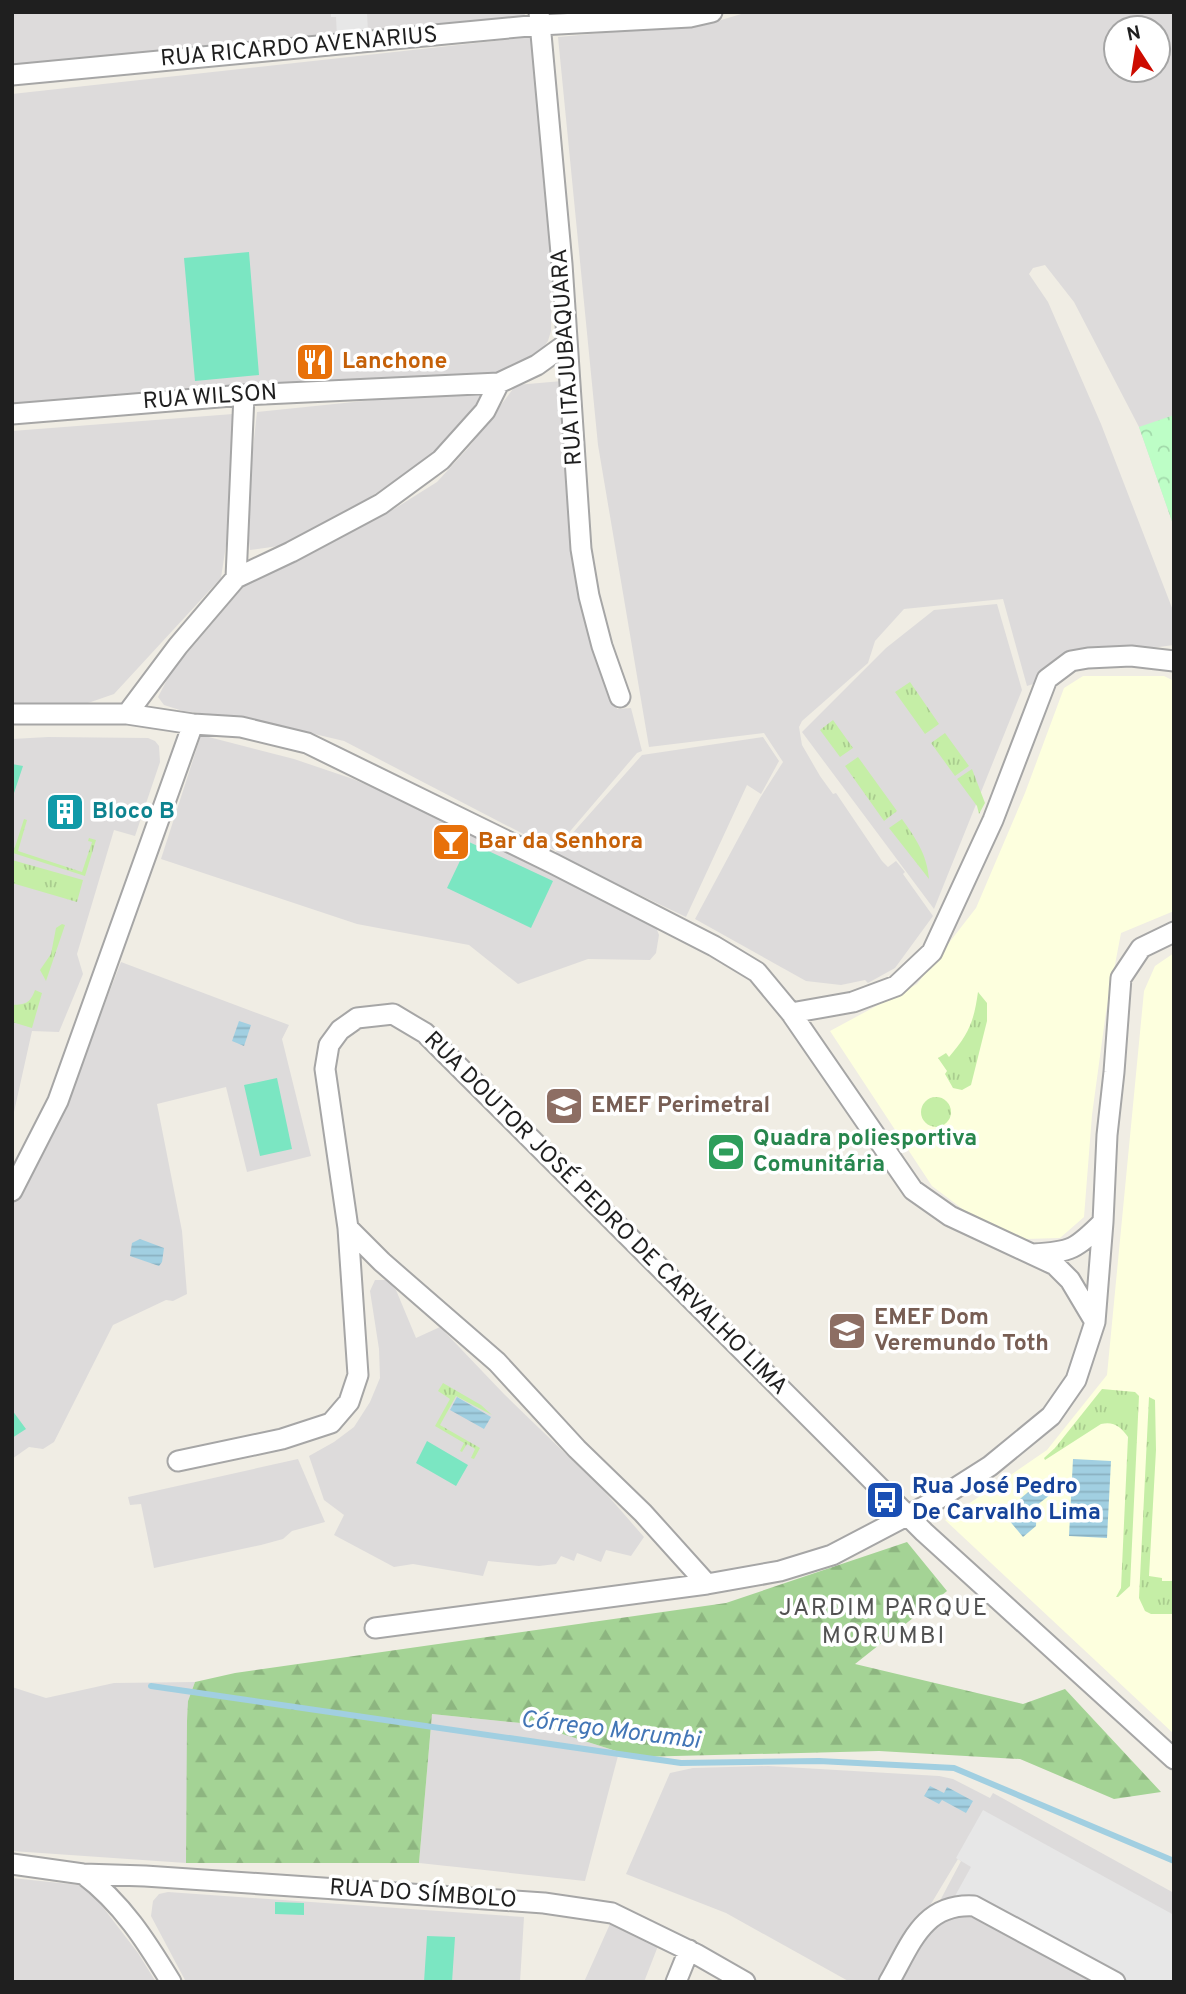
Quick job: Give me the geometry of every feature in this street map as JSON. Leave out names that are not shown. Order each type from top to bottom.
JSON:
[{"type":"street","name":"RUA RICARDO AVENARIUS","points":[[12,75],[539,19],[690,18],[712,12]]},
{"type":"street","name":"RUA ITAJUBAQUARA","points":[[539,19],[562,264],[581,549],[589,596],[620,697]]},
{"type":"street","name":"RUA WILSON","points":[[12,414],[244,395],[499,383],[537,365],[566,344]]},
{"type":"street","points":[[127,714],[178,646],[236,578],[381,504],[441,460],[485,411],[499,383]]},
{"type":"street","points":[[236,578],[244,395]]},
{"type":"street","points":[[791,1013],[853,1002],[896,985],[932,952],[993,820],[1044,683],[1054,672],[1071,661],[1088,658],[1130,656],[1174,661]]},
{"type":"street","points":[[12,715],[127,714],[193,724],[241,727],[307,743],[554,864],[713,946],[757,972],[791,1013],[912,1190],[950,1216],[1055,1265],[1070,1280],[1095,1322]]},
{"type":"street","points":[[12,1191],[58,1101],[193,724]]},
{"type":"street","points":[[375,1628],[707,1584],[780,1571],[832,1555],[909,1516],[990,1466],[1051,1416],[1076,1380],[1095,1322],[1107,1135],[1121,978],[1141,948],[1174,932]]},
{"type":"street","name":"RUA DOUTOR JOSÉ PEDRO DE CARVALHO LIMA","points":[[178,1461],[282,1438],[331,1423],[349,1402],[358,1375],[348,1228],[325,1069],[329,1045],[340,1030],[357,1018],[393,1014],[425,1032],[549,1159],[909,1516],[1174,1759]]},
{"type":"street","points":[[1028,1254],[1062,1253],[1082,1243],[1103,1222]]},
{"type":"street","points":[[348,1228],[496,1362],[577,1449],[643,1513],[707,1584]]},
{"type":"street","name":"RUA DO SÍMBOLO","points":[[12,1864],[83,1874],[145,1875],[544,1903],[612,1913],[690,1950],[745,1982]]},
{"type":"street","points":[[83,1874],[105,1890],[142,1934],[171,1982]]},
{"type":"street","points":[[889,1982],[923,1925],[941,1910],[965,1905],[974,1906],[1115,1982]]},
{"type":"street","points":[[676,1982],[690,1950]]},
{"type":"shaded area","points":[[12,12],[524,12],[525,15],[468,23],[12,66]]},
{"type":"shaded area","points":[[331,12],[367,12],[368,33],[337,37],[336,17],[331,17]]},
{"type":"shaded area","points":[[748,12],[1174,12],[1174,527],[1139,427],[1074,302],[1045,265],[1033,268],[1029,274],[1048,302],[1101,424],[1174,613],[1174,645],[1136,650],[1027,686],[1003,599],[904,609],[875,641],[868,663],[802,721],[799,727],[802,745],[820,776],[833,794],[836,793],[882,861],[888,867],[896,861],[905,872],[903,874],[933,916],[895,968],[868,983],[865,980],[841,985],[806,981],[695,919],[760,798],[783,762],[764,733],[649,747],[598,445],[558,37],[711,23]]},
{"type":"shaded area","points":[[531,37],[552,269],[551,331],[541,351],[518,365],[491,375],[12,410],[12,94]]},
{"type":"shaded area","points":[[574,380],[568,424],[574,565],[617,709],[631,708],[642,751],[637,753],[554,850],[344,741],[251,719],[183,711],[164,705],[158,697],[171,672],[245,585],[291,552],[394,509],[437,482],[469,447],[516,385]]},
{"type":"shaded area","points":[[480,389],[483,400],[439,452],[320,530],[286,545],[250,550],[246,512],[257,412]]},
{"type":"shaded area","points":[[233,414],[235,456],[232,506],[221,578],[114,694],[88,703],[12,706],[12,431]]},
{"type":"shaded area","points":[[997,604],[1022,690],[934,909],[802,732],[886,648],[934,610]]},
{"type":"shaded area","points":[[1083,676],[1164,676],[1174,681],[1174,911],[1121,933],[1106,1012],[1092,1115],[1084,1217],[1060,1238],[1025,1239],[980,1222],[932,1186],[830,1031],[917,984],[976,908],[1025,793],[1064,688]]},
{"type":"shaded area","points":[[201,735],[294,759],[353,779],[449,820],[656,927],[659,935],[656,953],[650,960],[588,959],[518,984],[469,945],[357,924],[161,859]]},
{"type":"shaded area","points":[[763,737],[779,761],[761,794],[747,785],[686,917],[554,854],[642,755]]},
{"type":"shaded area","points":[[148,738],[159,746],[160,762],[135,836],[114,830],[77,954],[83,974],[59,1032],[32,1031],[12,1121],[12,739]]},
{"type":"shaded area","points":[[1174,953],[1174,1734],[945,1520],[1047,1450],[1107,1375],[1144,991],[1155,966]]},
{"type":"shaded area","points":[[121,962],[289,1025],[282,1039],[311,1156],[247,1172],[226,1087],[157,1104],[182,1231],[187,1294],[173,1301],[166,1300],[113,1325],[54,1442],[43,1449],[29,1447],[12,1459],[12,1206],[72,1088]]},
{"type":"shaded area","points":[[375,1280],[387,1280],[396,1290],[416,1338],[440,1327],[504,1394],[603,1490],[644,1537],[631,1556],[606,1550],[601,1562],[577,1553],[574,1561],[561,1556],[556,1564],[539,1566],[488,1561],[483,1576],[413,1564],[394,1567],[334,1535],[344,1515],[324,1500],[309,1456],[354,1427],[370,1402],[380,1378],[379,1349],[370,1291]]},
{"type":"shaded area","points":[[298,1459],[325,1522],[292,1531],[283,1539],[261,1545],[154,1568],[141,1504],[130,1505],[128,1497]]},
{"type":"shaded area","points":[[195,1682],[188,1701],[186,1863],[12,1851],[12,1687],[46,1698],[114,1683]]},
{"type":"shaded area","points":[[432,1714],[531,1724],[619,1752],[585,1881],[419,1863]]},
{"type":"shaded area","points":[[768,1766],[939,1776],[953,1779],[990,1798],[993,1793],[1174,1893],[1174,1982],[897,1982],[961,1861],[958,1859],[884,1982],[850,1982],[726,1913],[626,1874],[670,1773],[693,1768]]},
{"type":"shaded area","points":[[983,1810],[1174,1915],[1174,1982],[1123,1982],[955,1896],[971,1867],[956,1858]]},
{"type":"shaded area","points":[[12,1878],[79,1885],[92,1893],[138,1953],[156,1982],[12,1982]]},
{"type":"shaded area","points":[[168,1892],[524,1917],[520,1982],[186,1982],[151,1916],[153,1901],[159,1894]]},
{"type":"shaded area","points":[[610,1924],[658,1946],[644,1982],[584,1982]]},
{"type":"green space","points":[[249,252],[259,375],[195,381],[184,258]]},
{"type":"green space","points":[[1174,415],[1174,527],[1139,427]]},
{"type":"green space","points":[[910,682],[939,724],[925,734],[895,692]]},
{"type":"green space","points":[[833,720],[853,748],[840,757],[820,730]]},
{"type":"green space","points":[[945,733],[969,766],[955,776],[931,743]]},
{"type":"green space","points":[[858,757],[897,811],[884,821],[845,766]]},
{"type":"green space","points":[[12,764],[23,766],[12,799]]},
{"type":"green space","points":[[972,769],[985,803],[979,814],[977,806],[957,779]]},
{"type":"green space","points":[[24,819],[27,820],[18,851],[82,872],[92,842],[88,841],[89,838],[96,840],[85,876],[13,853]]},
{"type":"green space","points":[[902,819],[923,854],[929,879],[889,828]]},
{"type":"green space","points":[[469,842],[553,881],[531,928],[447,888]]},
{"type":"green space","points":[[12,860],[83,880],[77,902],[12,883]]},
{"type":"green space","points":[[65,925],[46,981],[40,970],[51,954],[56,928]]},
{"type":"green space","points":[[35,990],[42,993],[32,1028],[12,1022],[13,1005],[27,1002]]},
{"type":"green space","points":[[978,992],[987,1003],[987,1021],[971,1085],[962,1090],[953,1088],[945,1074],[947,1071],[938,1058],[946,1053],[949,1057],[966,1034],[975,1011]]},
{"type":"green space","points":[[277,1078],[292,1149],[260,1156],[244,1085]]},
{"type":"green space","points":[[936,1097],[947,1101],[951,1112],[947,1123],[936,1127],[925,1123],[921,1112],[925,1101]]},
{"type":"green space","points":[[443,1383],[481,1405],[492,1415],[456,1396],[440,1425],[480,1448],[474,1459],[471,1458],[475,1449],[467,1444],[462,1452],[460,1451],[464,1443],[435,1426],[450,1399],[438,1391]]},
{"type":"green space","points":[[1102,1389],[1135,1392],[1139,1396],[1130,1586],[1118,1597],[1121,1588],[1128,1437],[1117,1426],[1110,1423],[1101,1424],[1045,1460],[1044,1458]]},
{"type":"green space","points":[[1149,1397],[1155,1400],[1156,1450],[1149,1576],[1162,1578],[1162,1581],[1174,1581],[1174,1614],[1151,1614],[1145,1611],[1139,1598]]},
{"type":"green space","points":[[12,1410],[26,1429],[12,1438]]},
{"type":"green space","points":[[427,1441],[468,1465],[456,1486],[416,1463]]},
{"type":"green space","points":[[907,1542],[947,1591],[855,1664],[1023,1704],[1065,1689],[1161,1792],[1114,1799],[1020,1759],[879,1751],[635,1757],[531,1724],[432,1714],[419,1863],[186,1863],[187,1721],[188,1701],[195,1682],[235,1673],[726,1603]]},
{"type":"green space","points":[[275,1902],[304,1903],[304,1915],[275,1914]]},
{"type":"green space","points":[[427,1936],[455,1937],[452,1982],[424,1982]]},
{"type":"water","points":[[239,1021],[251,1025],[244,1046],[232,1041]]},
{"type":"water","points":[[140,1239],[164,1248],[159,1266],[130,1256],[132,1243]]},
{"type":"water","points":[[457,1397],[491,1417],[484,1429],[450,1410]]},
{"type":"water","points":[[1073,1459],[1111,1461],[1107,1538],[1069,1536]]},
{"type":"water","points":[[1039,1483],[1050,1495],[1037,1505],[1036,1526],[1023,1537],[1003,1513]]},
{"type":"water","points":[[930,1786],[944,1793],[947,1787],[973,1801],[966,1813],[942,1800],[939,1804],[924,1796]]},
{"type":"waterway","name":"Córrego Morumbi","points":[[151,1686],[681,1763],[819,1761],[954,1768],[1174,1861]]},
{"type":"place","name":"Lanchone","points":[[315,362]]},
{"type":"place","name":"Bloco B","points":[[65,812]]},
{"type":"place","name":"Bar da Senhora","points":[[451,842]]},
{"type":"place","name":"EMEF Perimetral","points":[[564,1106]]},
{"type":"place","name":"Quadra poliesportiva Comunitária","points":[[726,1152]]},
{"type":"place","name":"EMEF Dom Veremundo Toth","points":[[847,1331]]},
{"type":"place","name":"Rua José Pedro De Carvalho Lima","points":[[885,1500]]},
{"type":"district","name":"JARDIM PARQUE MORUMBI","points":[[884,1623]]}]
